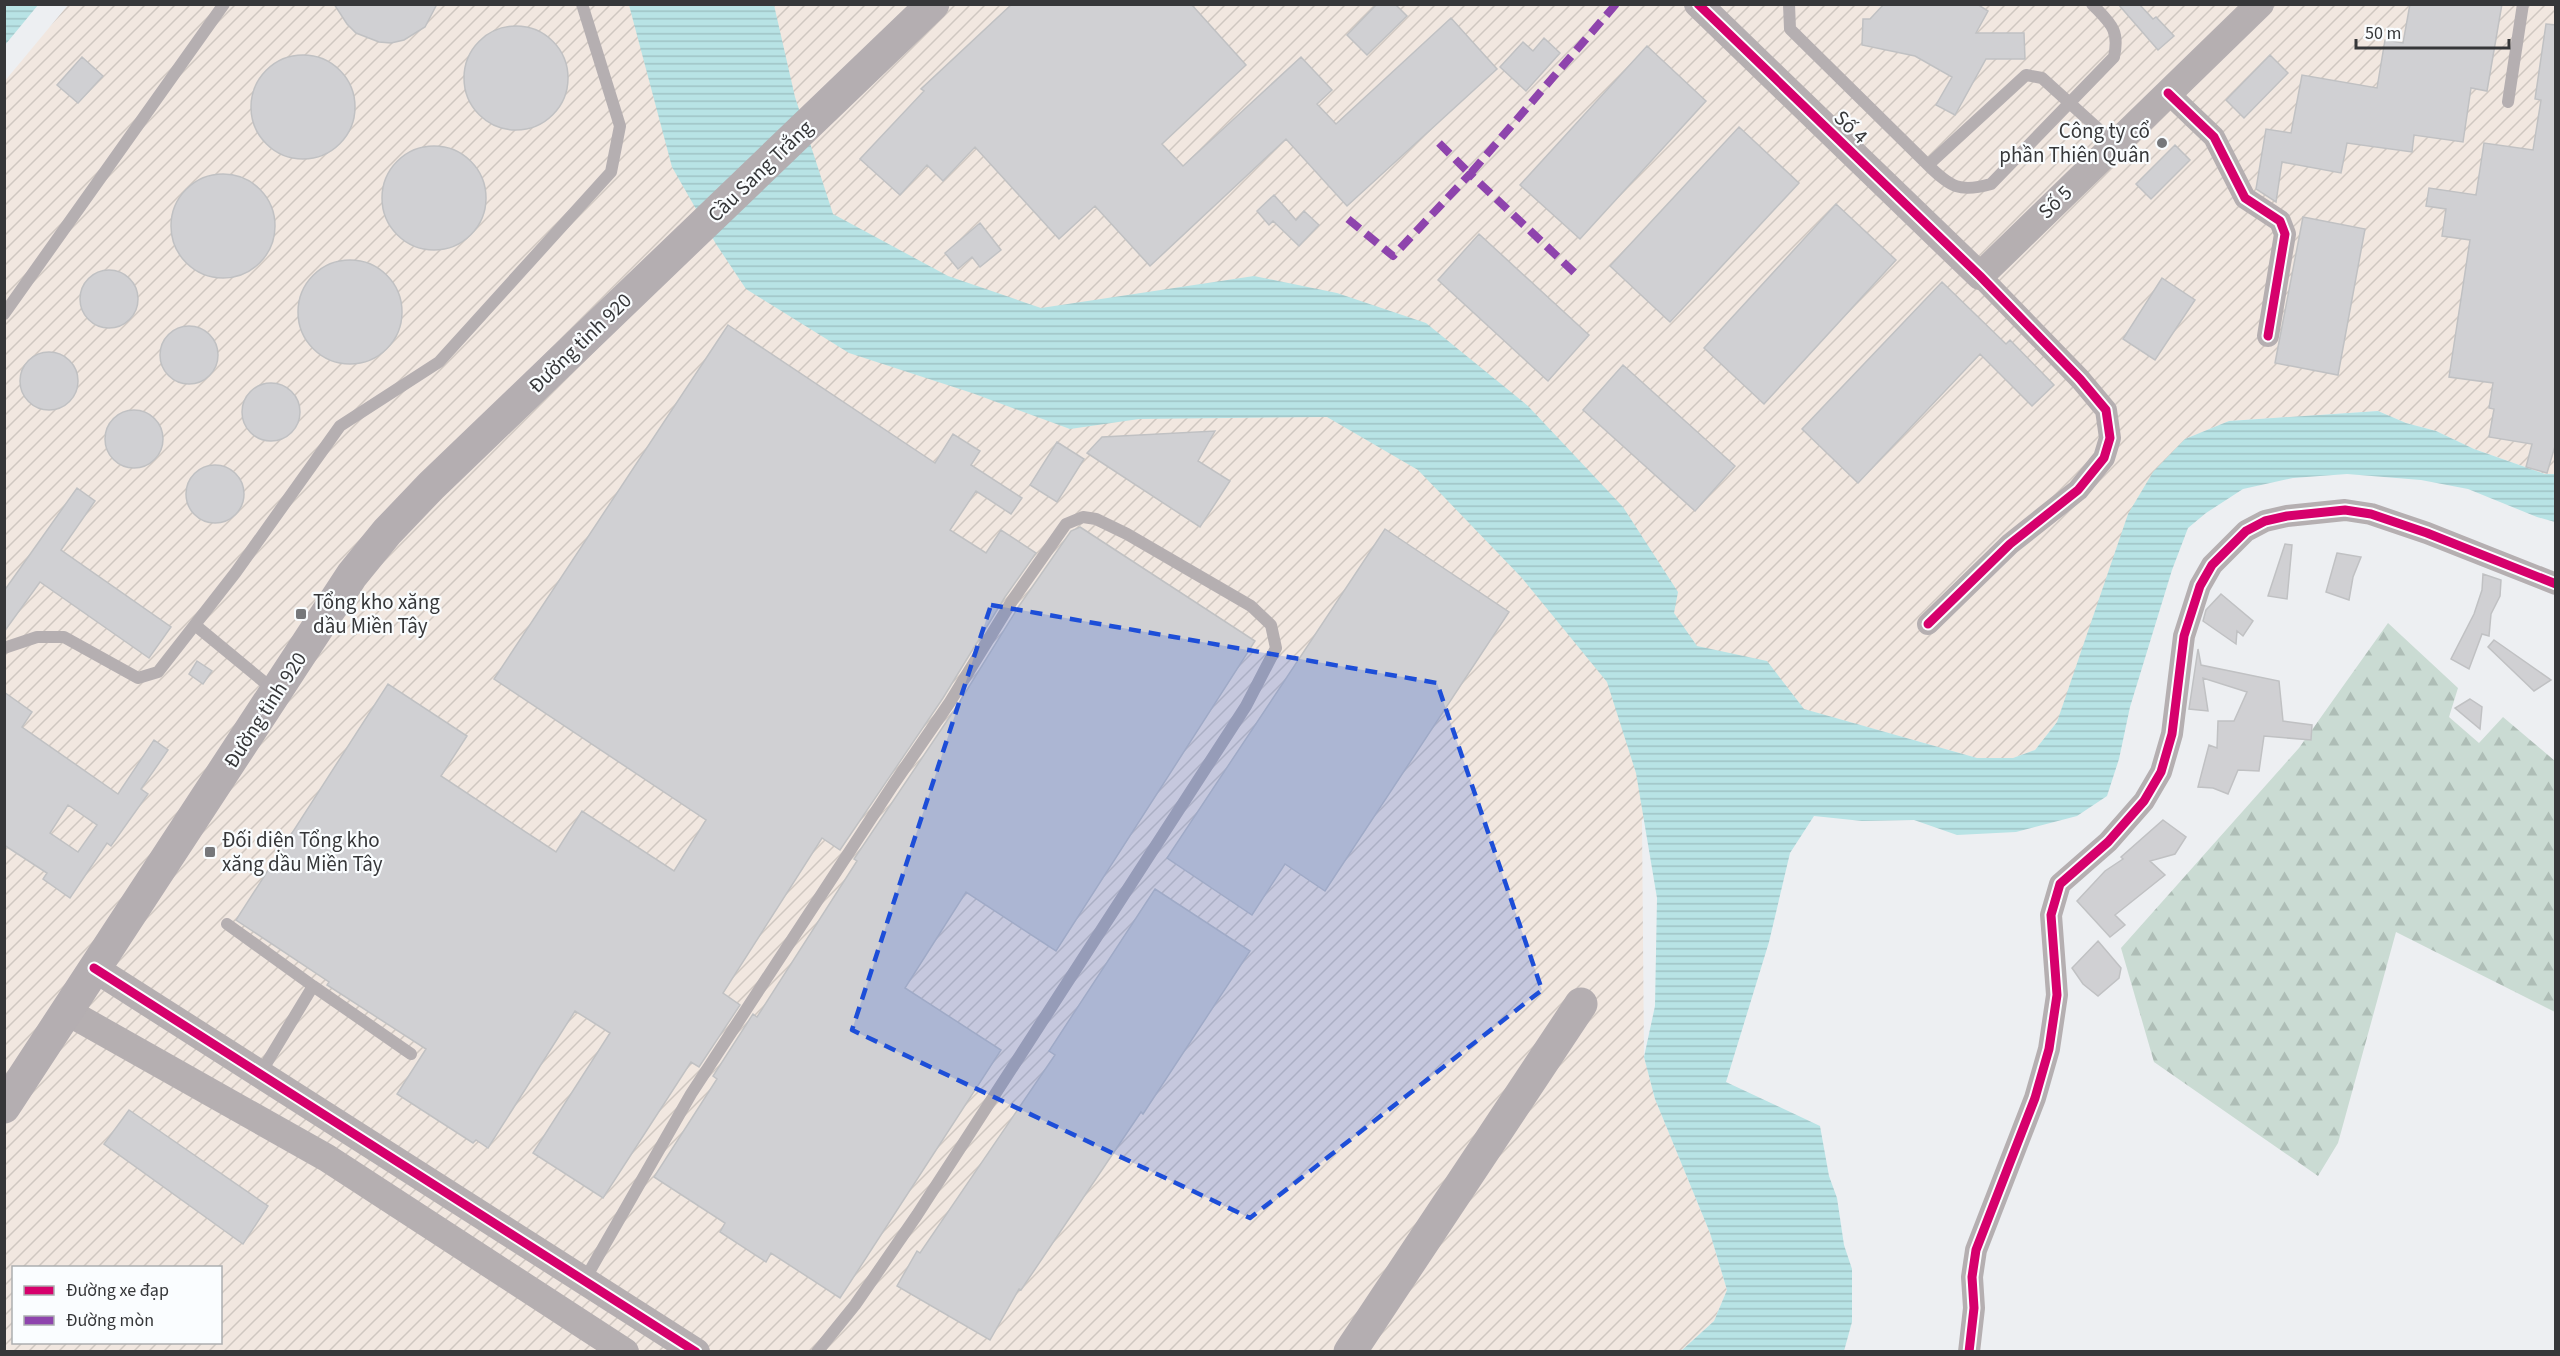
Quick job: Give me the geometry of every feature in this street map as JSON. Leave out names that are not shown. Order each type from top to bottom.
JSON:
[{"type":"main road","name":"Cầu Sang Trắng","points":[[676,251],[843,91],[925,8]]},
{"type":"main road","name":"Đường tỉnh 920","points":[[4,1107],[277,693],[352,575],[387,532],[431,486],[676,251]]},
{"type":"main road","points":[[1350,1352],[1581,1004]]},
{"type":"street","name":"Số 4","points":[[1698,4],[1980,276]]},
{"type":"street","name":"Số 5","points":[[1980,276],[2260,4]]},
{"type":"street","points":[[2168,93],[2214,137],[2246,198],[2280,221],[2285,234],[2268,336]]},
{"type":"street","points":[[1928,624],[2010,544],[2079,490],[2104,458],[2110,438],[2106,410],[2080,379],[1980,276]]},
{"type":"street","points":[[1970,1352],[1974,1308],[1972,1277],[1976,1250],[2035,1098],[2049,1049],[2057,996],[2051,915],[2060,884],[2108,842],[2144,801],[2162,772],[2172,734],[2184,636],[2200,586],[2212,566],[2246,531],[2265,521],[2297,514],[2345,510],[2371,514],[2427,532],[2556,584]]},
{"type":"street","points":[[94,968],[696,1352]]},
{"type":"street","points":[[68,1012],[327,1158],[624,1352]]},
{"type":"lane","points":[[4,314],[224,4]]},
{"type":"lane","points":[[4,648],[37,637],[64,637],[138,678],[158,672],[236,572],[340,426],[439,362],[611,172],[620,126],[582,4]]},
{"type":"lane","points":[[1789,4],[1790,29],[1928,165],[1948,184],[1956,187],[1977,188],[1991,184],[2114,57],[2117,43],[2114,27],[2092,4]]},
{"type":"lane","points":[[2508,102],[2523,4]]},
{"type":"lane","points":[[1928,165],[2026,75],[2042,78],[2115,144]]},
{"type":"lane","points":[[584,1281],[692,1094],[893,785],[950,702],[1012,601],[1066,524],[1083,517],[1096,519],[1127,534],[1251,606],[1271,625],[1276,648],[1246,706],[917,1215],[855,1305],[817,1352]]},
{"type":"lane","points":[[195,625],[277,693]]},
{"type":"lane","points":[[227,924],[411,1054]]},
{"type":"lane","points":[[260,1074],[313,986]]},
{"type":"highlighted area","points":[[991,605],[1437,683],[1542,990],[1250,1218],[852,1030]]},
{"type":"shaded area","points":[[68,5],[2555,5],[2555,474],[2545,474],[2474,449],[2436,431],[2406,423],[2378,411],[2229,421],[2185,439],[2080,660],[2057,722],[2035,750],[2013,758],[1977,758],[1803,709],[1642,820],[1644,1057],[1655,1099],[1710,1233],[1727,1290],[1714,1321],[1681,1351],[5,1352],[4,82]]},
{"type":"green space","points":[[2388,623],[2458,688],[2449,717],[2479,743],[2503,717],[2555,761],[2555,1012],[2396,932],[2338,1143],[2318,1176],[2154,1062],[2121,948],[2299,748]]},
{"type":"water","points":[[4,5],[38,5],[5,45]]},
{"type":"water","points":[[629,5],[774,5],[795,97],[833,214],[948,276],[1041,308],[1254,276],[1337,293],[1426,323],[1528,406],[1623,507],[1678,592],[1674,613],[1697,646],[1767,661],[1804,709],[1977,758],[2013,758],[2035,750],[2057,722],[2128,514],[2153,472],[2185,439],[2229,421],[2378,411],[2406,423],[2436,431],[2474,449],[2545,474],[2555,474],[2555,522],[2468,489],[2421,480],[2347,474],[2293,478],[2243,489],[2206,513],[2188,528],[2172,570],[2130,707],[2119,759],[2107,796],[2077,816],[2016,832],[1957,835],[1914,820],[1862,821],[1814,816],[1790,853],[1769,942],[1726,1082],[1820,1126],[1829,1176],[1837,1198],[1844,1245],[1852,1269],[1852,1322],[1844,1351],[1681,1351],[1714,1321],[1727,1290],[1710,1233],[1655,1099],[1644,1057],[1655,1006],[1657,898],[1636,773],[1607,682],[1522,578],[1418,470],[1327,417],[1139,419],[1070,429],[972,393],[849,353],[746,289],[716,244],[672,167]]},
{"type":"building","points":[[334,4],[437,4],[425,27],[404,40],[391,43],[379,42],[356,33]]},
{"type":"building","points":[[1012,4],[1191,4],[1246,65],[1162,144],[1183,166],[1301,57],[1332,90],[1317,104],[1336,124],[1451,18],[1497,69],[1347,206],[1286,139],[1150,266],[1095,206],[1059,239],[975,147],[943,181],[927,165],[900,195],[860,159],[924,91],[921,89]]},
{"type":"building","points":[[1377,4],[1395,4],[1407,16],[1367,55],[1347,35]]},
{"type":"building","points":[[1884,4],[1977,4],[1988,11],[1976,33],[2024,33],[2025,59],[1986,59],[1955,115],[1936,105],[1952,77],[1915,56],[1862,45],[1863,19],[1870,19]]},
{"type":"building","points":[[2118,4],[2139,4],[2153,19],[2156,17],[2174,36],[2158,50]]},
{"type":"building","points":[[2410,4],[2502,4],[2487,91],[2471,88],[2463,142],[2414,135],[2412,152],[2347,143],[2341,173],[2282,162],[2276,202],[2256,189],[2266,129],[2291,133],[2302,75],[2377,88],[2385,40],[2403,43]]},
{"type":"building","points":[[2546,24],[2556,25],[2556,443],[2547,473],[2526,467],[2532,444],[2489,437],[2494,409],[2489,408],[2493,383],[2449,377],[2470,240],[2442,236],[2446,209],[2426,206],[2429,188],[2476,195],[2484,143],[2533,150],[2541,100],[2535,99]]},
{"type":"building","points":[[516,26],[536,30],[553,41],[564,58],[568,78],[564,98],[553,115],[536,126],[516,130],[496,126],[479,115],[468,98],[464,78],[468,58],[479,41],[496,30]]},
{"type":"building","points":[[1544,38],[1560,53],[1526,91],[1500,67],[1523,42],[1533,51]]},
{"type":"building","points":[[1647,46],[1706,101],[1580,239],[1520,185]]},
{"type":"building","points":[[303,55],[323,59],[340,70],[351,87],[355,107],[351,127],[340,144],[323,155],[303,159],[283,155],[266,144],[255,127],[251,107],[255,87],[266,70],[283,59]]},
{"type":"building","points":[[2270,55],[2288,73],[2244,118],[2226,100]]},
{"type":"building","points":[[82,57],[103,76],[78,103],[57,85]]},
{"type":"building","points":[[1739,127],[1799,183],[1670,322],[1610,266]]},
{"type":"building","points":[[2175,145],[2190,160],[2151,199],[2136,184]]},
{"type":"building","points":[[434,146],[454,150],[471,161],[482,178],[486,198],[482,218],[471,235],[454,246],[434,250],[414,246],[397,235],[386,218],[382,198],[386,178],[397,161],[414,150]]},
{"type":"building","points":[[223,174],[243,178],[260,189],[271,206],[275,226],[271,246],[260,263],[243,274],[223,278],[203,274],[186,263],[175,246],[171,226],[175,206],[186,189],[203,178]]},
{"type":"building","points":[[1274,195],[1296,220],[1304,211],[1319,225],[1299,246],[1273,221],[1269,225],[1257,211]]},
{"type":"building","points":[[1836,204],[1896,260],[1764,404],[1704,348]]},
{"type":"building","points":[[2303,217],[2365,229],[2338,375],[2275,363]]},
{"type":"building","points":[[980,223],[1001,250],[980,267],[972,257],[958,269],[945,253]]},
{"type":"building","points":[[1479,234],[1589,335],[1548,381],[1438,280]]},
{"type":"building","points":[[350,260],[370,264],[387,275],[398,292],[402,312],[398,332],[387,349],[370,360],[350,364],[330,360],[313,349],[302,332],[298,312],[302,292],[313,275],[330,264]]},
{"type":"building","points":[[109,270],[120,272],[133,283],[138,299],[136,310],[125,323],[109,328],[98,326],[85,315],[80,299],[82,288],[93,275]]},
{"type":"building","points":[[2162,278],[2195,300],[2155,360],[2123,339]]},
{"type":"building","points":[[1942,282],[2006,344],[2010,340],[2054,385],[2032,406],[1980,354],[1858,483],[1802,429]]},
{"type":"building","points":[[728,325],[935,463],[953,434],[980,451],[971,465],[1022,498],[1011,514],[976,491],[950,530],[986,553],[1001,530],[1036,553],[1005,597],[943,698],[840,850],[822,838],[723,993],[740,1005],[699,1067],[691,1062],[603,1198],[533,1153],[610,1033],[575,1011],[488,1148],[476,1140],[473,1143],[397,1094],[426,1049],[327,985],[329,982],[236,920],[388,684],[467,736],[441,776],[556,852],[582,811],[674,871],[706,820],[494,679]]},
{"type":"building","points":[[189,326],[200,328],[213,339],[218,355],[216,366],[205,379],[189,384],[178,382],[165,371],[160,355],[162,344],[173,331]]},
{"type":"building","points":[[49,352],[60,354],[73,365],[78,381],[76,392],[65,405],[49,410],[38,408],[25,397],[20,381],[22,370],[33,357]]},
{"type":"building","points":[[1623,365],[1735,466],[1695,511],[1583,410]]},
{"type":"building","points":[[271,383],[282,385],[295,396],[300,412],[298,423],[287,436],[271,441],[260,439],[247,428],[242,412],[244,401],[255,388]]},
{"type":"building","points":[[134,410],[145,412],[158,423],[163,439],[161,450],[150,463],[134,468],[123,466],[110,455],[105,439],[107,428],[118,415]]},
{"type":"building","points":[[1215,431],[1198,461],[1230,481],[1200,527],[1087,453],[1102,437]]},
{"type":"building","points":[[1057,442],[1084,459],[1057,502],[1030,485]]},
{"type":"building","points":[[215,465],[226,467],[239,478],[244,494],[242,505],[231,518],[215,523],[204,521],[191,510],[186,494],[188,483],[199,470]]},
{"type":"building","points":[[77,488],[95,501],[61,550],[171,627],[149,658],[40,582],[4,632],[4,591]]},
{"type":"building","points":[[1080,527],[1255,641],[1056,951],[966,892],[905,988],[1001,1050],[840,1298],[771,1253],[766,1262],[720,1232],[725,1223],[654,1177],[717,1079],[713,1076],[753,1014],[757,1017],[857,861],[854,859],[957,706],[1019,606],[1071,531]]},
{"type":"building","points":[[1385,529],[1509,612],[1325,891],[1285,864],[1252,915],[1167,858]]},
{"type":"building","points":[[2285,544],[2292,545],[2287,599],[2268,596]]},
{"type":"building","points":[[2337,553],[2361,557],[2353,577],[2349,600],[2326,592]]},
{"type":"building","points":[[2483,574],[2501,580],[2500,596],[2491,614],[2489,636],[2482,634],[2469,669],[2451,659],[2474,614],[2482,590]]},
{"type":"building","points":[[2221,594],[2253,621],[2243,636],[2237,631],[2236,644],[2203,621],[2206,610]]},
{"type":"building","points":[[2494,640],[2551,680],[2534,691],[2488,647]]},
{"type":"building","points":[[2198,649],[2201,665],[2279,681],[2283,721],[2312,725],[2311,740],[2264,736],[2259,771],[2238,770],[2228,794],[2213,788],[2198,787],[2209,745],[2217,748],[2218,721],[2234,721],[2247,692],[2203,678],[2208,711],[2189,709]]},
{"type":"building","points":[[197,661],[212,671],[203,684],[189,674]]},
{"type":"building","points":[[4,692],[32,712],[22,727],[118,794],[154,740],[168,750],[141,789],[148,794],[111,846],[107,843],[70,898],[43,879],[47,873],[4,845]],"holes":[[[68,805],[97,825],[78,852],[50,833]]]},
{"type":"building","points":[[2470,699],[2482,707],[2480,729],[2455,708]]},
{"type":"building","points":[[2163,820],[2186,837],[2175,854],[2150,861],[2165,875],[2115,915],[2125,925],[2110,937],[2077,901],[2105,871],[2123,859],[2121,857]]},
{"type":"building","points":[[1155,889],[1250,951],[1143,1114],[1141,1112],[1021,1290],[1019,1289],[990,1340],[897,1286],[917,1251],[920,1253],[1055,1055],[1049,1051]]},
{"type":"building","points":[[2098,941],[2121,968],[2119,978],[2098,996],[2083,984],[2072,968]]},
{"type":"building","points":[[129,1110],[268,1206],[243,1244],[104,1144]]},
{"type":"marked path","points":[[1439,143],[1470,174],[1616,4]]},
{"type":"marked path","points":[[1348,219],[1393,256],[1470,174],[1577,275]]},
{"type":"cycle path","points":[[1698,4],[1980,276],[2080,379],[2106,410],[2110,438],[2104,458],[2078,490],[2010,544],[1928,624]]},
{"type":"cycle path","points":[[2168,93],[2214,137],[2245,198],[2280,221],[2285,234],[2268,336]]},
{"type":"cycle path","points":[[1969,1352],[1974,1308],[1972,1277],[1976,1250],[2035,1098],[2049,1049],[2057,995],[2051,915],[2060,884],[2108,842],[2144,801],[2161,772],[2172,734],[2184,636],[2200,586],[2212,565],[2246,531],[2265,521],[2287,516],[2345,510],[2371,514],[2427,533],[2556,584]]},
{"type":"cycle path","points":[[94,968],[696,1352]]},
{"type":"place","name":"Công ty cổ phần Thiên Quân","points":[[2162,143]]},
{"type":"place","name":"Tổng kho xăng dầu Miền Tây","points":[[301,614]]},
{"type":"place","name":"Đối diện Tổng kho xăng dầu Miền Tây","points":[[210,852]]}]
